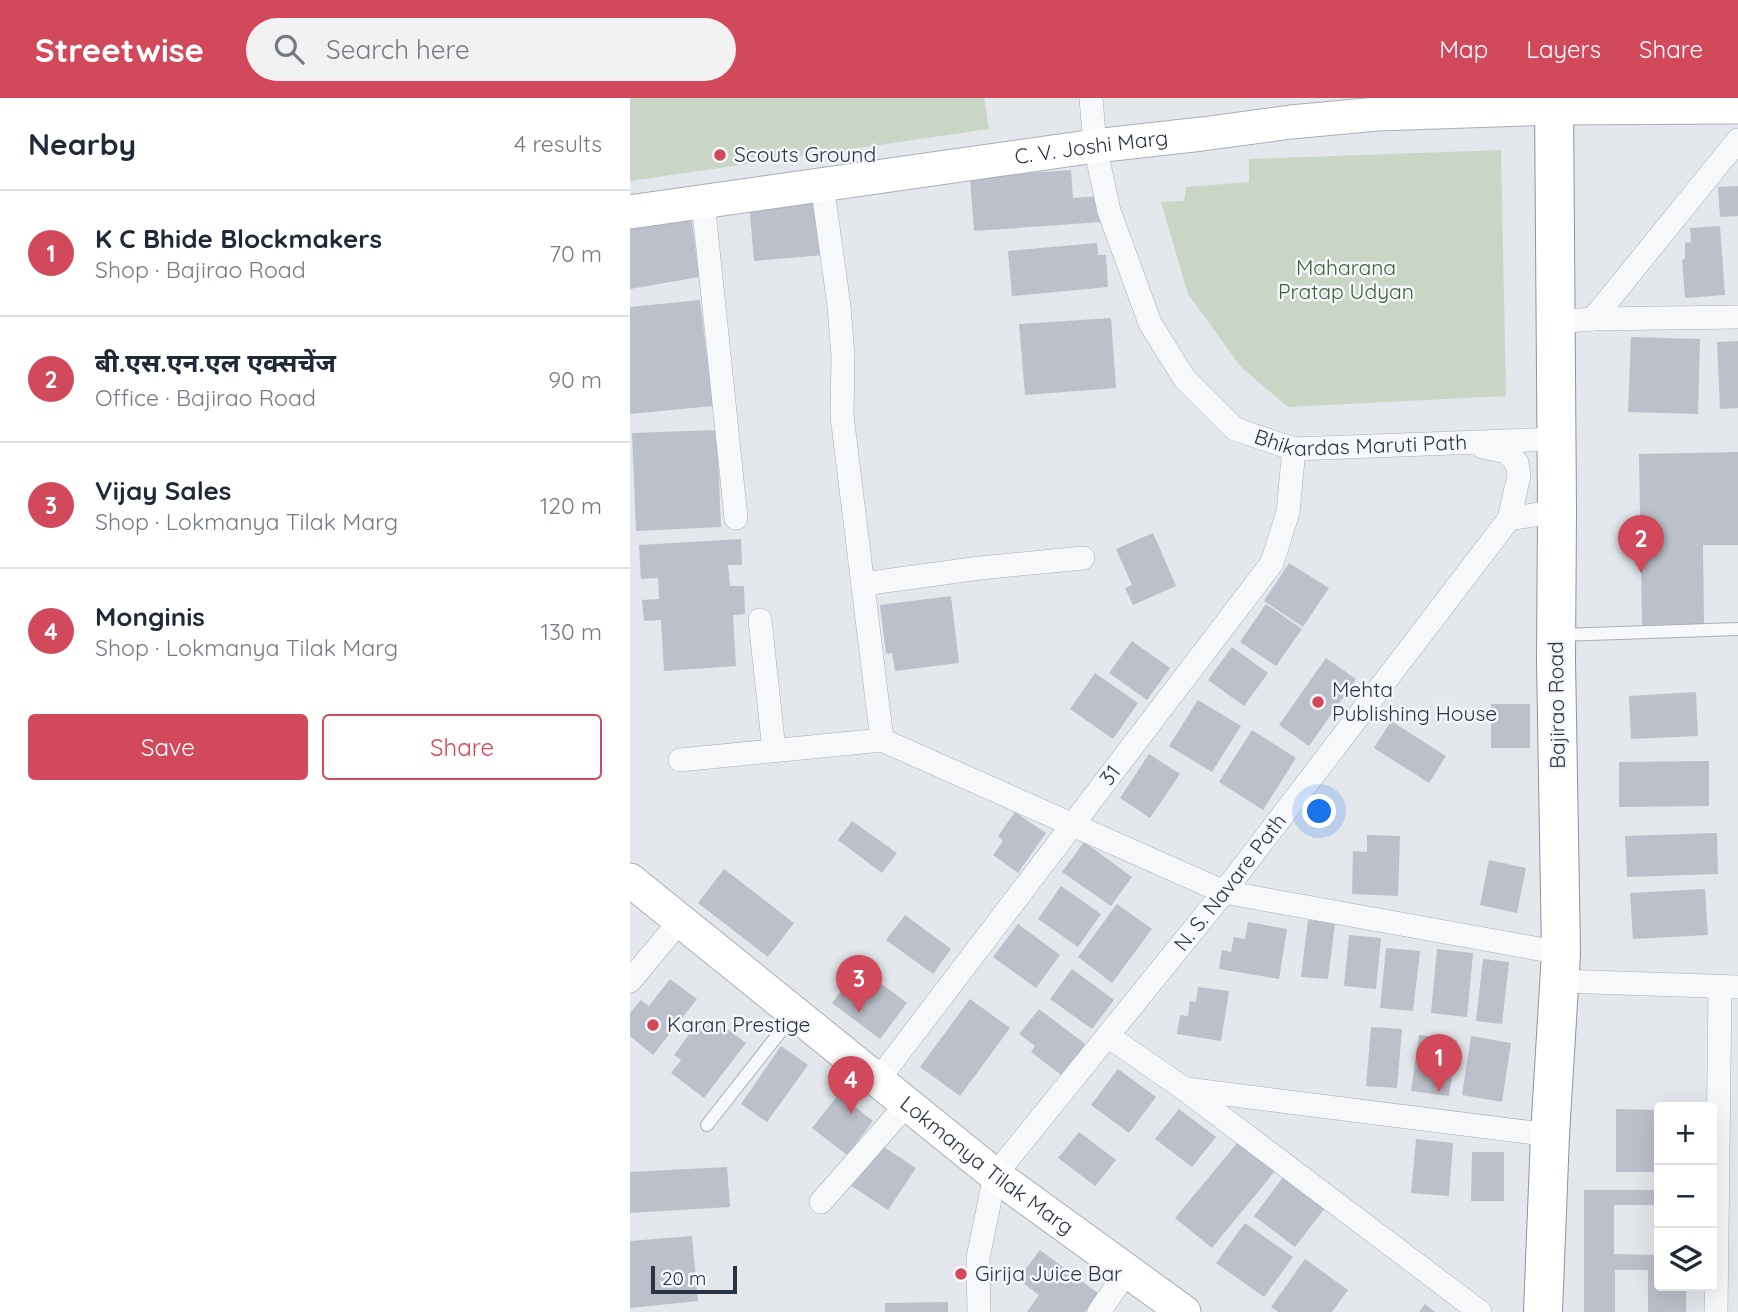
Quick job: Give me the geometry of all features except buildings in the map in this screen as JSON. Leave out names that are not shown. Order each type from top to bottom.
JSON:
[{"type":"highway","name":"Bajirao Road","points":[[1544,1312],[1550,1135],[1561,967],[1556,635],[1554,103]]},
{"type":"street","name":"Bhikardas Maruti Path","points":[[1091,98],[1095,146],[1109,211],[1150,323],[1184,378],[1235,429],[1294,449],[1557,439]]},
{"type":"street","name":"C. V. Joshi Marg","points":[[630,212],[1352,112],[1389,113],[1554,103],[1738,107]]},
{"type":"street","points":[[1593,319],[1738,140]]},
{"type":"street","points":[[822,184],[839,306],[843,356],[842,416],[882,740]]},
{"type":"street","points":[[703,201],[736,518]]},
{"type":"street","points":[[1555,322],[1738,317]]},
{"type":"street","name":"N. S. Navare Path","points":[[995,1175],[1224,892],[1509,519],[1519,476],[1517,463],[1506,452],[1470,443]]},
{"type":"street","name":"31","points":[[878,1080],[1272,563],[1288,512],[1294,449]]},
{"type":"street","points":[[1509,519],[1557,511]]},
{"type":"street","points":[[863,584],[980,568],[1083,558]]},
{"type":"street","points":[[760,620],[774,750]]},
{"type":"street","points":[[680,760],[882,740],[1224,892],[1561,967],[1729,987],[1716,1312]]},
{"type":"street","name":"Lokmanya Tilak Marg","points":[[630,880],[995,1175],[1184,1312]]},
{"type":"street","points":[[630,981],[680,920]]},
{"type":"street","points":[[1108,1036],[1183,1088],[1480,1312]]},
{"type":"street","points":[[1183,1088],[1550,1135]]},
{"type":"street","points":[[821,1202],[907,1104]]},
{"type":"street","points":[[979,1312],[978,1258],[995,1175]]},
{"type":"street","points":[[1099,1312],[1127,1271]]},
{"type":"lane","points":[[1556,635],[1738,629]]},
{"type":"lane","points":[[707,1125],[795,1013]]},
{"type":"green space","name":"Scouts Ground","points":[[630,98],[984,98],[989,129],[630,181]]},
{"type":"green space","name":"Maharana Pratap Udyan","points":[[1501,150],[1506,396],[1288,407],[1241,367],[1188,294],[1161,202],[1184,201],[1186,187],[1249,182],[1249,159]]},
{"type":"place","name":"Scouts Ground","points":[[720,155]]},
{"type":"place","name":"बी.एस.एन.एल एक्सचेंज","points":[[1641,573]]},
{"type":"place","name":"Mehta Publishing House","points":[[1318,702]]},
{"type":"place","name":"Vijay Sales","points":[[859,1013]]},
{"type":"place","name":"Karan Prestige","points":[[653,1025]]},
{"type":"place","name":"K C Bhide Blockmakers","points":[[1439,1092]]},
{"type":"place","name":"Monginis","points":[[851,1114]]},
{"type":"place","name":"Girija Juice Bar","points":[[961,1274]]}]
